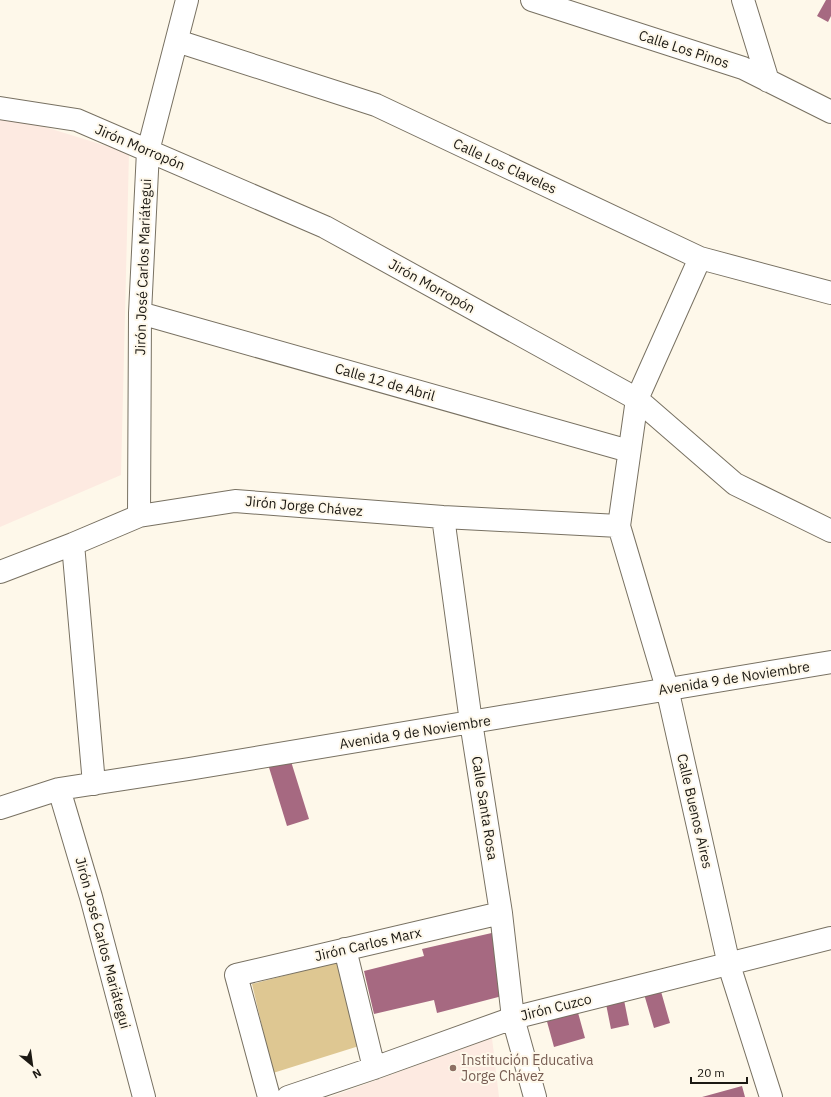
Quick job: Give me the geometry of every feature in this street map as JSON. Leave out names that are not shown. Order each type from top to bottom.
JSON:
[{"type":"street","name":"Jirón José Carlos Mariátegui","points":[[139,516],[140,313],[148,151],[187,0]]},
{"type":"street","name":"Calle Los Pinos","points":[[532,0],[743,68],[831,112]]},
{"type":"street","points":[[743,0],[768,81]]},
{"type":"street","name":"Calle Los Claveles","points":[[177,41],[376,105],[700,258],[831,293]]},
{"type":"street","name":"Jirón Morropón","points":[[0,108],[77,120],[325,227],[637,399],[735,484],[831,531]]},
{"type":"street","points":[[619,526],[637,399],[700,258]]},
{"type":"street","name":"Calle 12 de Abril","points":[[140,313],[629,451]]},
{"type":"street","name":"Jirón Jorge Chávez","points":[[0,572],[73,544],[139,516],[235,500],[443,517],[619,526]]},
{"type":"street","name":"Calle Santa Rosa","points":[[443,517],[471,722],[501,913],[513,1018],[535,1097]]},
{"type":"street","name":"Calle Buenos Aires","points":[[619,526],[668,688],[729,965],[771,1097]]},
{"type":"street","points":[[73,544],[94,784]]},
{"type":"street","name":"Avenida 9 de Noviembre","points":[[0,808],[59,789],[831,662]]},
{"type":"street","name":"Jirón José Carlos Mariátegui","points":[[59,789],[91,897],[144,1097]]},
{"type":"street","name":"Jirón Carlos Marx","points":[[269,1097],[236,975],[501,913]]},
{"type":"street","name":"Jirón Cuzco","points":[[288,1097],[513,1018],[729,965],[831,938]]},
{"type":"street","points":[[345,949],[374,1068]]},
{"type":"shaded area","points":[[0,113],[129,153],[121,475],[0,527]]},
{"type":"shaded area","points":[[337,962],[359,1046],[273,1073],[252,984]]},
{"type":"shaded area","name":"Institución Educativa Jorge Chávez","points":[[492,1038],[499,1097],[330,1097]]},
{"type":"building","points":[[826,0],[831,0],[831,16],[828,22],[817,16]]},
{"type":"building","points":[[289,755],[309,819],[287,826],[267,761]]},
{"type":"building","points":[[496,932],[506,995],[437,1013],[434,1000],[374,1014],[364,971],[424,956],[422,949]]},
{"type":"building","points":[[660,988],[670,1023],[654,1028],[644,994]]},
{"type":"building","points":[[623,995],[629,1025],[611,1029],[605,999]]},
{"type":"building","points":[[577,1009],[585,1038],[554,1047],[546,1018]]},
{"type":"building","points":[[742,1086],[745,1097],[702,1097]]},
{"type":"place","name":"Institución Educativa Jorge Chávez","points":[[453,1068]]}]
